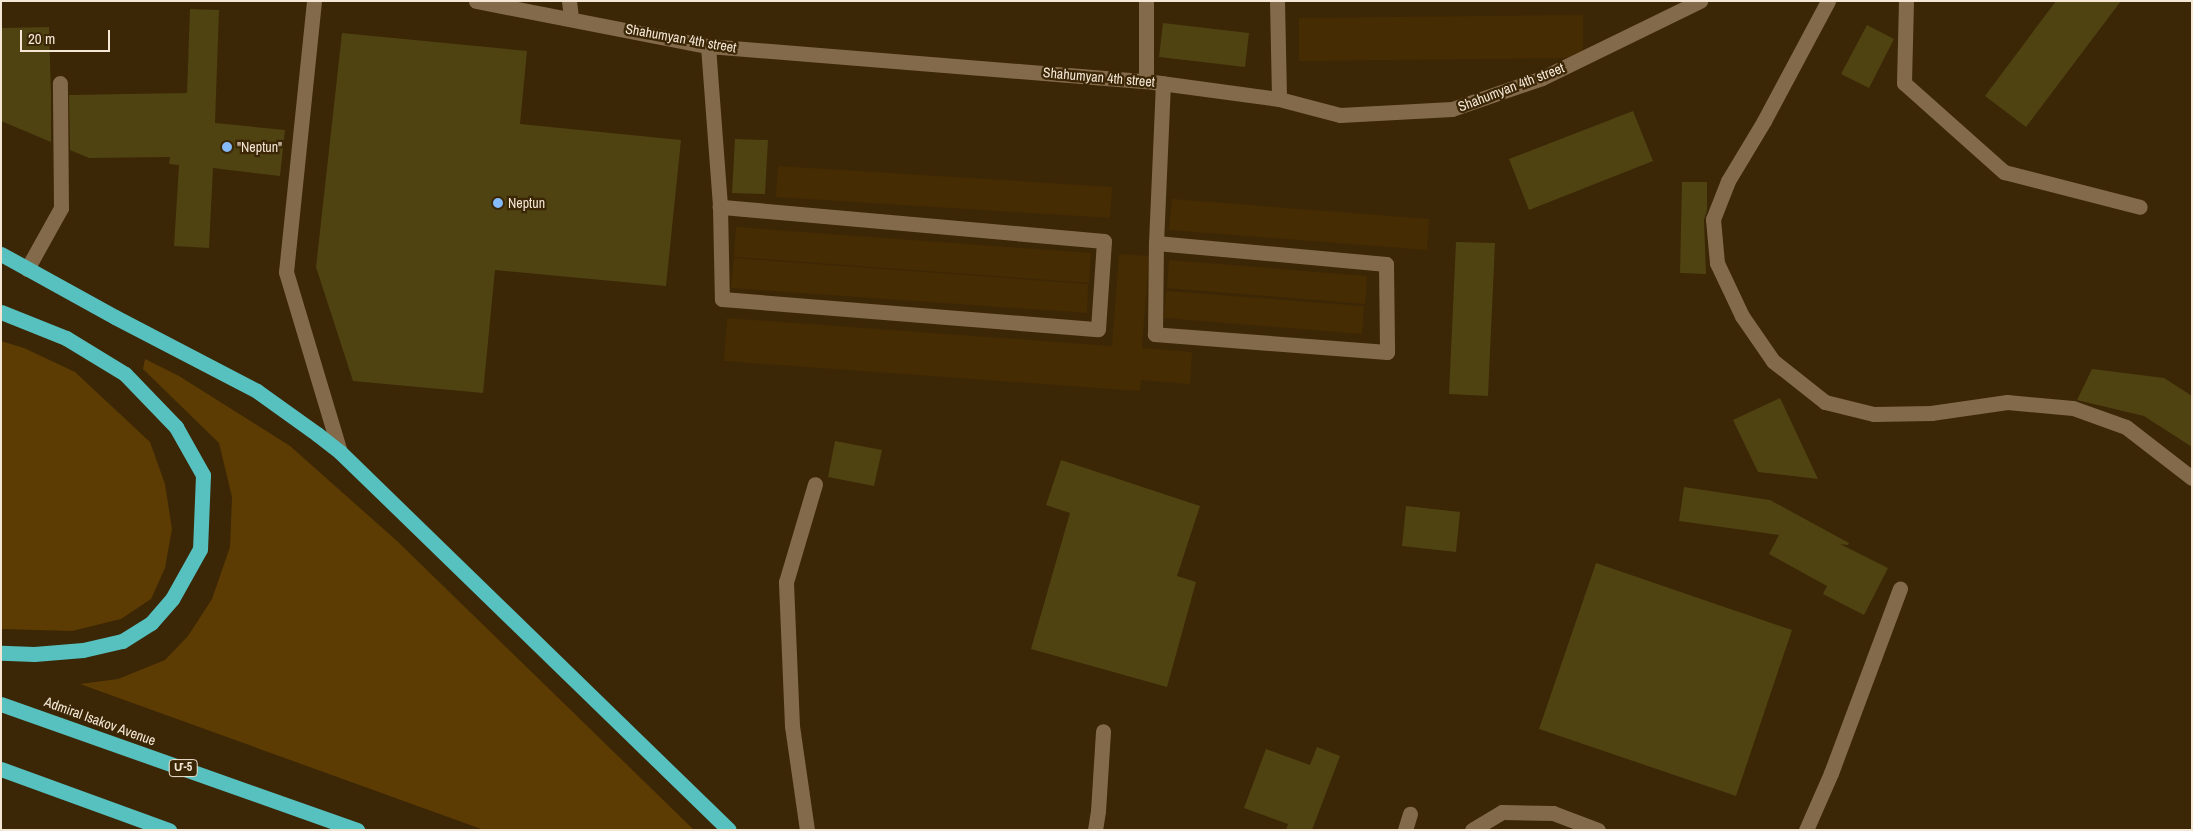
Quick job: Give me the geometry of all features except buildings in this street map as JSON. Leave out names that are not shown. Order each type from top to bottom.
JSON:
[{"type":"highway","points":[[1,254],[257,391],[340,452],[729,830]]},
{"type":"highway","points":[[1,312],[66,338],[125,374],[176,427],[203,475],[200,549],[172,598],[151,624],[122,641],[83,650],[34,654],[1,653]]},
{"type":"highway","name":"Admiral Isakov Avenue","points":[[5,705],[357,830]]},
{"type":"highway","points":[[1,769],[169,830]]},
{"type":"street","points":[[314,1],[286,272],[340,452]]},
{"type":"street","name":"Shahumyan 4th street","points":[[476,1],[708,46],[1146,81],[1279,99],[1340,115],[1452,109],[1542,78],[1700,1]]},
{"type":"street","points":[[569,1],[571,18]]},
{"type":"street","points":[[1146,1],[1146,81]]},
{"type":"street","points":[[1277,1],[1279,99]]},
{"type":"street","points":[[1828,1],[1764,121],[1728,181],[1713,219],[1717,263],[1742,316],[1773,361],[1825,402],[1874,414],[1932,413],[2007,402],[2073,408],[2126,427],[2192,478]]},
{"type":"street","points":[[1906,1],[1904,83],[2004,172],[2140,207]]},
{"type":"street","points":[[708,46],[720,207],[722,298],[1098,329],[1104,241],[720,207]]},
{"type":"street","points":[[28,269],[61,208],[60,83]]},
{"type":"street","points":[[1156,243],[1386,264],[1387,352],[1155,334],[1156,243],[1163,83]]},
{"type":"street","points":[[807,830],[792,726],[786,582],[815,484]]},
{"type":"street","points":[[1806,830],[1831,773],[1900,588]]},
{"type":"street","points":[[1094,830],[1098,811],[1103,731]]},
{"type":"street","points":[[1472,830],[1502,812],[1553,813],[1598,830]]},
{"type":"street","points":[[1405,830],[1410,814]]},
{"type":"shaded area","points":[[1583,15],[1583,58],[1299,61],[1299,18]]},
{"type":"shaded area","points":[[778,166],[1112,187],[1110,218],[776,197]]},
{"type":"shaded area","points":[[1172,199],[1429,219],[1427,250],[1169,230]]},
{"type":"shaded area","points":[[736,227],[1091,253],[1089,283],[734,257]]},
{"type":"shaded area","points":[[1119,254],[1149,256],[1142,348],[1192,352],[1190,384],[1141,380],[1140,391],[724,361],[727,318],[1112,346]]},
{"type":"shaded area","points":[[734,258],[1088,284],[1087,313],[731,288]]},
{"type":"shaded area","points":[[1169,260],[1367,276],[1365,304],[1167,288]]},
{"type":"shaded area","points":[[1166,291],[1364,306],[1362,334],[1164,318]]},
{"type":"shaded area","points":[[1,341],[24,348],[75,372],[150,442],[165,484],[172,529],[165,568],[151,599],[121,619],[72,631],[1,629]]},
{"type":"shaded area","points":[[145,359],[179,376],[290,446],[397,541],[694,830],[484,830],[80,684],[118,679],[165,660],[188,636],[212,599],[230,547],[232,497],[219,443],[143,369]]},
{"type":"place","name":"\"Neptun\"","points":[[227,147]]},
{"type":"place","name":"Neptun","points":[[498,203]]}]
